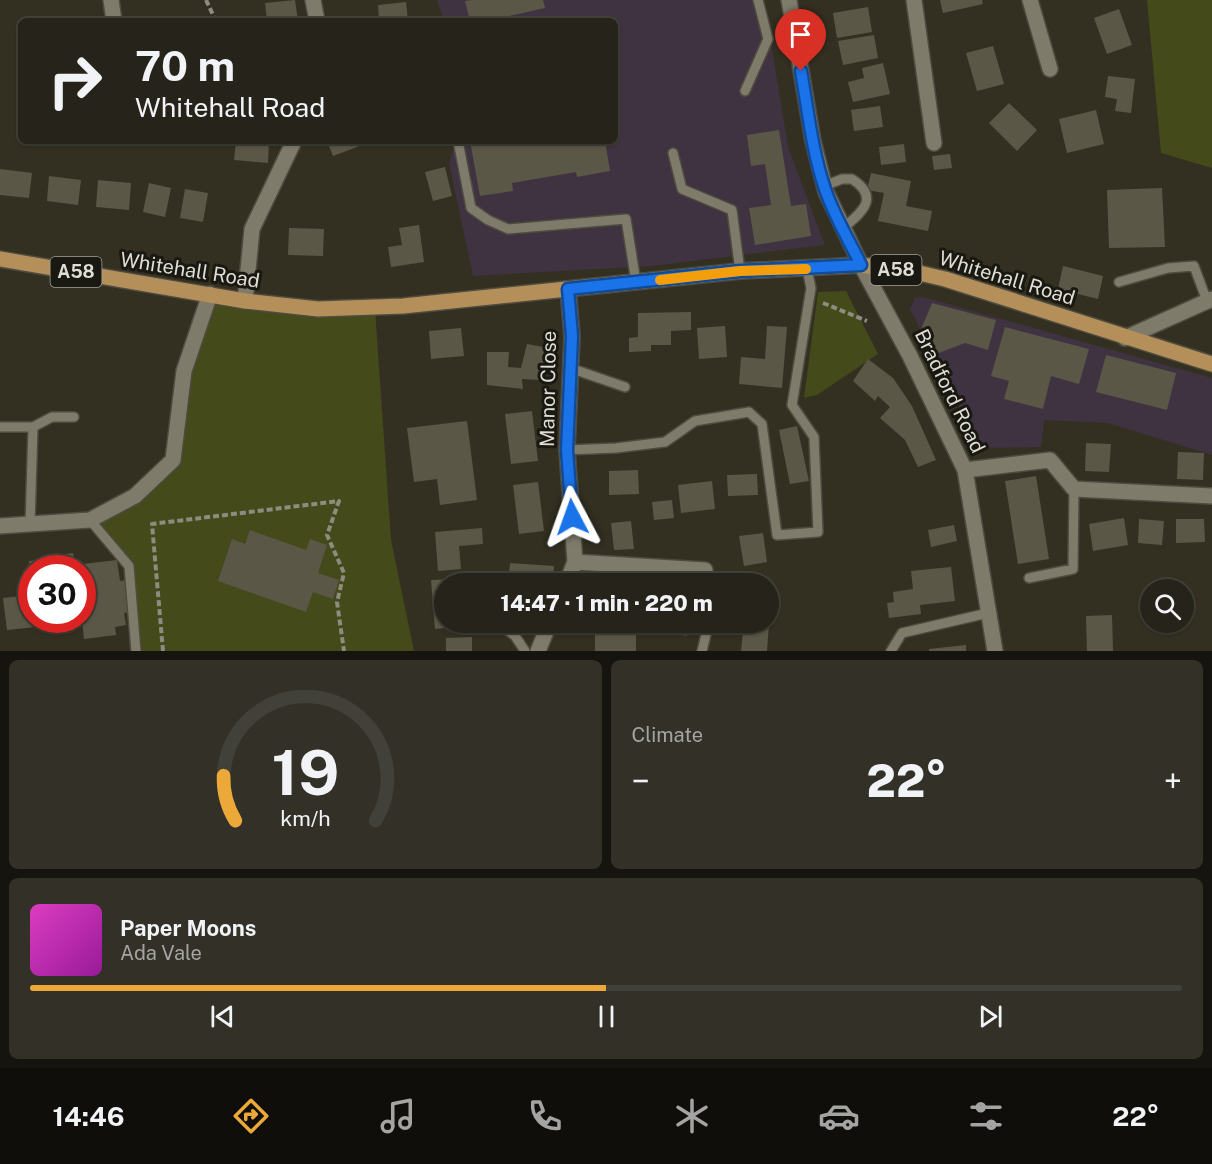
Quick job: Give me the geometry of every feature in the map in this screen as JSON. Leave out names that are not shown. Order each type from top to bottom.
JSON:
[{"type":"main road","name":"Whitehall Road","points":[[0,260],[244,301],[318,309],[375,309],[470,301],[740,271],[861,265],[915,272],[945,279],[1212,364]]},
{"type":"street","points":[[111,0],[114,18]]},
{"type":"street","points":[[313,0],[316,18]]},
{"type":"street","name":"Bradford Road","points":[[789,0],[813,141],[824,186],[861,265],[908,351],[965,470],[995,651]]},
{"type":"street","points":[[914,0],[934,143]]},
{"type":"street","points":[[1030,0],[1050,69]]},
{"type":"street","points":[[244,301],[252,229],[293,144]]},
{"type":"street","name":"Manor Close","points":[[568,289],[572,336],[567,450],[575,562],[570,573]]},
{"type":"street","points":[[0,526],[90,520],[135,496],[173,460],[184,371],[210,294]]},
{"type":"street","points":[[1125,338],[1209,300]]},
{"type":"street","points":[[965,470],[1050,460],[1074,489],[1212,496]]},
{"type":"street","points":[[575,562],[671,573]]},
{"type":"street","points":[[538,651],[545,633]]},
{"type":"lane","points":[[745,91],[768,39],[758,0]]},
{"type":"lane","points":[[459,144],[471,207],[488,220],[508,229],[626,219],[636,282]]},
{"type":"lane","points":[[673,153],[682,189],[732,210],[740,271]]},
{"type":"lane","points":[[824,186],[842,179],[852,179],[867,196],[863,211],[843,228]]},
{"type":"lane","points":[[1119,282],[1168,268],[1194,266],[1209,300]]},
{"type":"lane","points":[[567,450],[616,448],[665,442],[695,421],[749,412],[762,424],[777,535],[818,532],[814,437],[792,405],[811,288],[807,269]]},
{"type":"lane","points":[[570,368],[624,387]]},
{"type":"lane","points":[[0,427],[33,428],[52,417],[74,417]]},
{"type":"lane","points":[[30,525],[33,428]]},
{"type":"lane","points":[[1029,578],[1073,569],[1074,489]]},
{"type":"lane","points":[[90,520],[129,566],[136,651]]},
{"type":"lane","points":[[891,651],[902,633],[988,613]]},
{"type":"lane","points":[[511,633],[525,651]]},
{"type":"lane","points":[[702,651],[706,633]]},
{"type":"path","points":[[206,0],[215,18]]},
{"type":"path","points":[[810,297],[867,321]]},
{"type":"path","points":[[163,651],[153,524],[339,501],[327,535],[344,573],[337,602],[344,651]]},
{"type":"shaded area","points":[[437,0],[764,0],[788,147],[825,245],[651,266],[473,276],[449,163],[455,144],[618,144],[618,18],[443,18]]},
{"type":"shaded area","points":[[923,297],[1212,378],[1212,455],[1108,423],[1044,420],[1041,447],[980,448],[910,309],[915,298]]},
{"type":"green space","points":[[1147,0],[1212,0],[1212,168],[1161,153]]},
{"type":"green space","points":[[846,291],[878,354],[817,395],[804,398],[818,292]]},
{"type":"green space","points":[[210,294],[375,309],[391,540],[414,651],[136,651],[129,566],[90,520],[173,460],[184,371]]},
{"type":"building","points":[[295,0],[298,18],[267,18],[265,3]]},
{"type":"building","points":[[543,0],[545,8],[500,18],[469,18],[465,1]]},
{"type":"building","points":[[940,0],[982,0],[983,4],[943,13]]},
{"type":"building","points":[[406,2],[408,18],[379,18],[378,5]]},
{"type":"building","points":[[868,7],[872,32],[837,38],[833,13]]},
{"type":"building","points":[[1119,9],[1132,45],[1107,54],[1094,18]]},
{"type":"building","points":[[874,35],[878,58],[843,65],[838,41]]},
{"type":"building","points":[[993,46],[1004,84],[977,91],[966,53]]},
{"type":"building","points":[[883,63],[890,94],[853,102],[848,82],[864,78],[862,68]]},
{"type":"building","points":[[1108,76],[1135,79],[1131,113],[1115,111],[1117,99],[1105,97]]},
{"type":"building","points":[[1009,103],[1037,130],[1017,151],[989,123]]},
{"type":"building","points":[[880,106],[883,127],[854,131],[851,110]]},
{"type":"building","points":[[1096,110],[1104,144],[1067,153],[1059,119]]},
{"type":"building","points":[[779,130],[791,206],[806,204],[811,236],[755,245],[749,208],[771,205],[765,164],[751,166],[747,135]]},
{"type":"building","points":[[236,144],[269,144],[268,163],[234,160]]},
{"type":"building","points":[[328,144],[365,144],[333,156]]},
{"type":"building","points":[[471,144],[606,144],[610,171],[577,177],[576,172],[512,183],[513,191],[480,196]]},
{"type":"building","points":[[904,144],[906,162],[881,165],[879,147]]},
{"type":"building","points":[[950,154],[952,168],[934,170],[932,156]]},
{"type":"building","points":[[445,167],[452,196],[433,201],[425,172]]},
{"type":"building","points":[[0,169],[32,173],[29,198],[0,195]]},
{"type":"building","points":[[871,173],[911,181],[906,206],[932,211],[928,231],[878,221],[884,193],[867,190]]},
{"type":"building","points":[[49,176],[81,180],[78,205],[47,201]]},
{"type":"building","points":[[98,180],[131,183],[129,210],[96,207]]},
{"type":"building","points":[[149,183],[171,188],[165,217],[143,212]]},
{"type":"building","points":[[1162,188],[1165,247],[1109,248],[1107,190]]},
{"type":"building","points":[[185,189],[208,193],[203,222],[180,218]]},
{"type":"building","points":[[419,225],[424,262],[391,267],[388,247],[402,245],[399,228]]},
{"type":"building","points":[[289,228],[324,229],[323,256],[288,255]]},
{"type":"building","points":[[1063,266],[1103,276],[1098,299],[1058,289]]},
{"type":"building","points":[[932,303],[996,320],[988,350],[965,343],[936,354],[922,327]]},
{"type":"building","points":[[691,312],[691,330],[671,331],[671,345],[651,345],[651,351],[629,352],[629,338],[638,337],[638,313]]},
{"type":"building","points":[[725,326],[727,357],[699,359],[697,328]]},
{"type":"building","points":[[767,326],[787,327],[782,388],[739,384],[741,357],[765,359]]},
{"type":"building","points":[[1005,327],[1089,349],[1079,384],[1051,376],[1043,409],[1004,399],[1009,381],[991,376]]},
{"type":"building","points":[[461,328],[464,356],[431,359],[429,331]]},
{"type":"building","points":[[527,344],[549,348],[540,380],[522,379],[523,389],[487,385],[487,352],[509,352],[508,367],[521,368]]},
{"type":"building","points":[[1106,355],[1176,373],[1167,410],[1096,392]]},
{"type":"building","points":[[868,359],[893,378],[912,406],[936,460],[918,467],[905,440],[880,418],[890,407],[878,396],[875,401],[853,381]]},
{"type":"building","points":[[532,411],[538,461],[511,464],[505,414]]},
{"type":"building","points":[[467,421],[477,500],[440,505],[437,479],[414,482],[407,428]]},
{"type":"building","points":[[797,426],[809,481],[790,484],[779,430]]},
{"type":"building","points":[[1086,443],[1111,444],[1109,472],[1085,471]]},
{"type":"building","points":[[1178,452],[1204,453],[1203,480],[1177,479]]},
{"type":"building","points":[[638,470],[639,494],[609,495],[609,471]]},
{"type":"building","points":[[757,474],[758,495],[728,496],[727,475]]},
{"type":"building","points":[[1036,476],[1049,559],[1018,564],[1005,481]]},
{"type":"building","points":[[712,481],[715,509],[681,513],[678,485]]},
{"type":"building","points":[[538,482],[544,531],[519,534],[513,485]]},
{"type":"building","points":[[672,500],[674,518],[654,520],[652,502]]},
{"type":"building","points":[[1124,518],[1128,545],[1093,551],[1089,524]]},
{"type":"building","points":[[1139,519],[1164,521],[1162,545],[1138,543]]},
{"type":"building","points":[[1176,519],[1204,519],[1205,542],[1176,543]]},
{"type":"building","points":[[631,521],[634,549],[614,550],[611,523]]},
{"type":"building","points":[[954,525],[957,541],[931,547],[928,530]]},
{"type":"building","points":[[482,528],[483,544],[459,546],[461,569],[438,571],[435,532]]},
{"type":"building","points":[[250,530],[306,550],[310,539],[327,545],[318,573],[339,580],[333,599],[313,592],[306,612],[218,581],[232,539],[245,544]]},
{"type":"building","points":[[763,533],[767,562],[744,566],[739,536]]},
{"type":"building","points":[[117,560],[120,581],[126,580],[130,612],[124,613],[126,625],[115,627],[116,635],[84,639],[83,633],[96,633],[96,562]]},
{"type":"building","points":[[510,563],[554,566],[554,573],[509,573]]},
{"type":"building","points":[[951,567],[955,601],[920,605],[921,614],[889,618],[887,603],[894,602],[893,592],[913,589],[911,571]]},
{"type":"building","points":[[431,580],[434,580],[434,617]]},
{"type":"building","points":[[18,596],[18,629],[7,630],[3,598]]},
{"type":"building","points":[[1112,615],[1113,651],[1087,651],[1086,616]]},
{"type":"building","points":[[670,633],[687,633],[687,636]]},
{"type":"building","points":[[743,633],[768,633],[767,651],[741,651]]},
{"type":"building","points":[[595,634],[636,635],[636,651],[595,651]]},
{"type":"building","points":[[472,637],[472,651],[446,651],[446,638]]},
{"type":"building","points":[[966,645],[966,651],[929,651],[929,649]]},
{"type":"slow traffic","points":[[660,280],[740,271],[806,269]]},
{"type":"route","points":[[572,517],[567,450],[572,336],[568,289],[740,271],[861,265],[822,180],[801,71]]}]
